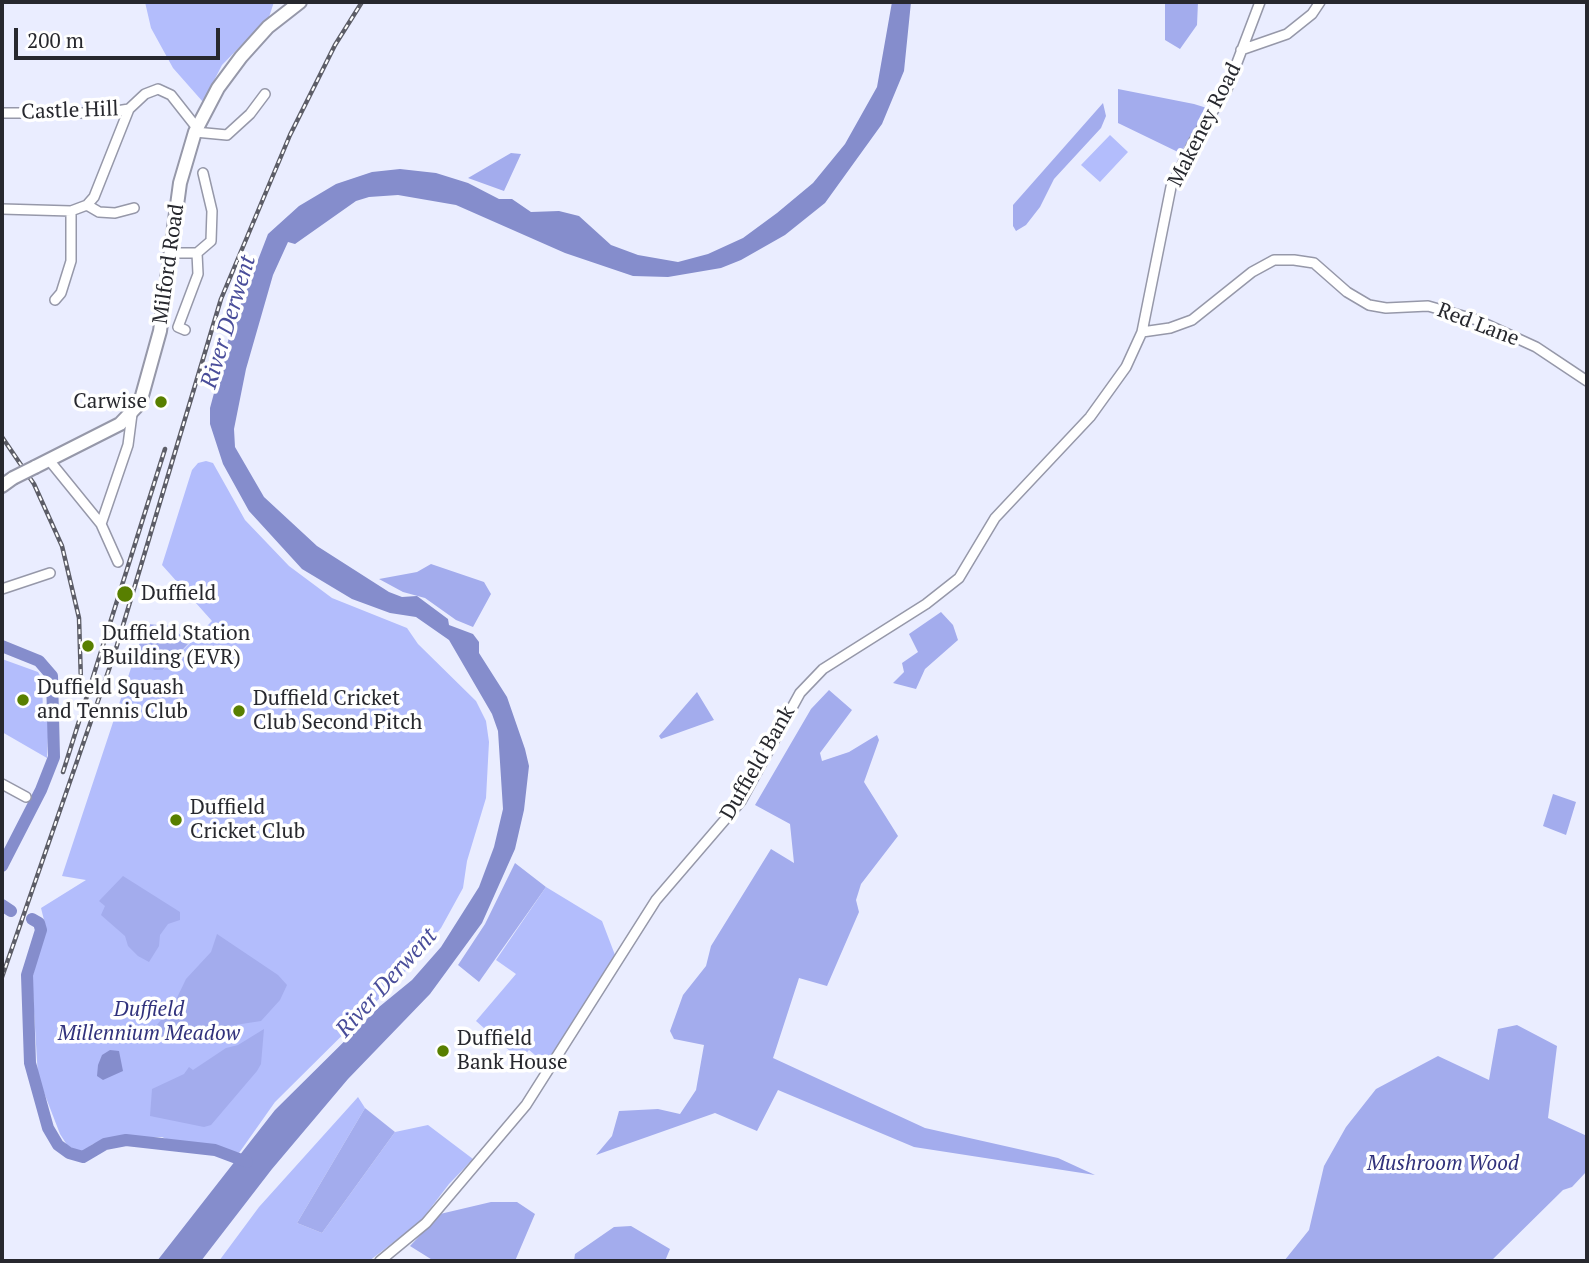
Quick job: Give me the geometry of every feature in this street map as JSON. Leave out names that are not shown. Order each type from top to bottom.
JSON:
[{"type":"highway","name":"Milford Road","points":[[132,414],[143,396],[156,349],[180,183],[196,130],[234,66],[282,8],[300,2]]},
{"type":"highway","points":[[7,482],[120,424],[132,414]]},
{"type":"street","name":"Makeney Road","points":[[1142,332],[1171,187],[1194,141],[1221,101],[1260,2]]},
{"type":"street","points":[[1241,50],[1287,34],[1312,14],[1321,2]]},
{"type":"street","name":"Castle Hill","points":[[2,113],[104,113],[129,109],[149,92],[163,90],[175,99],[196,130]]},
{"type":"street","points":[[196,130],[227,135],[250,114],[265,94]]},
{"type":"street","points":[[2,209],[71,211],[87,205],[94,197],[129,109]]},
{"type":"street","points":[[172,253],[197,253],[209,245],[213,233],[212,211],[203,173]]},
{"type":"street","points":[[87,205],[99,212],[115,213],[134,208]]},
{"type":"street","points":[[60,297],[71,261],[71,211]]},
{"type":"street","points":[[185,330],[178,327],[198,274],[197,253]]},
{"type":"street","name":"Red Lane","points":[[1142,332],[1170,328],[1192,320],[1252,272],[1274,260],[1294,260],[1314,263],[1347,292],[1369,305],[1386,308],[1428,306],[1476,320],[1536,347],[1587,381]]},
{"type":"street","name":"Duffield Bank","points":[[380,1261],[426,1223],[526,1105],[656,900],[741,801],[800,693],[823,669],[926,604],[959,578],[995,518],[1090,417],[1126,367],[1142,332]]},
{"type":"street","points":[[101,524],[132,432],[132,414]]},
{"type":"street","points":[[49,460],[101,524],[117,562]]},
{"type":"street","points":[[2,589],[50,573]]},
{"type":"street","points":[[2,784],[26,797]]},
{"type":"green space","points":[[145,2],[274,2],[269,17],[222,65],[203,102],[173,68],[151,28]]},
{"type":"green space","points":[[1165,2],[1198,2],[1197,25],[1180,49],[1165,40]]},
{"type":"green space","points":[[1118,89],[1210,109],[1180,153],[1118,123]]},
{"type":"green space","points":[[1103,103],[1106,116],[1101,128],[1054,179],[1040,207],[1026,225],[1016,231],[1013,226],[1013,205]]},
{"type":"green space","points":[[1110,135],[1128,152],[1100,182],[1081,165]]},
{"type":"green space","points":[[511,153],[521,154],[504,191],[468,178]]},
{"type":"green space","name":"Duffield Millennium Meadow","points":[[198,463],[213,463],[245,520],[289,566],[332,598],[407,628],[418,644],[476,701],[486,721],[489,742],[486,798],[467,861],[463,888],[441,928],[400,978],[275,1102],[239,1153],[175,1143],[162,1137],[111,1140],[93,1144],[80,1153],[67,1145],[60,1134],[38,1077],[32,978],[46,928],[41,908],[86,880],[62,876],[136,653],[163,670],[212,621],[162,565],[192,470]]},
{"type":"green space","points":[[431,564],[484,582],[491,594],[473,627],[456,620],[425,598],[403,592],[379,579],[417,572]]},
{"type":"green space","points":[[941,612],[953,625],[958,640],[925,669],[916,689],[893,683],[904,672],[902,663],[918,652],[909,634]]},
{"type":"green space","points":[[147,624],[171,626],[189,643],[163,670],[154,670],[149,659],[136,653]]},
{"type":"green space","name":"Duffield Squash and Tennis Club","points":[[2,659],[38,672],[42,679],[43,713],[49,717],[47,758],[2,732]]},
{"type":"green space","points":[[829,690],[852,710],[820,753],[822,761],[849,752],[877,735],[879,740],[864,782],[898,836],[861,884],[856,900],[859,912],[827,986],[799,978],[773,1058],[925,1128],[1058,1158],[1095,1175],[914,1147],[778,1090],[757,1131],[715,1113],[596,1155],[612,1136],[619,1111],[658,1109],[680,1114],[696,1090],[704,1045],[674,1039],[670,1031],[683,995],[706,966],[711,946],[771,849],[794,863],[790,824],[755,805],[811,709]]},
{"type":"green space","points":[[697,692],[714,720],[661,739],[659,736]]},
{"type":"green space","points":[[1553,794],[1576,802],[1566,835],[1543,826]]},
{"type":"green space","points":[[515,863],[546,887],[479,982],[458,965],[485,924]]},
{"type":"green space","points":[[123,876],[180,912],[180,920],[168,924],[160,935],[159,946],[149,962],[138,956],[128,946],[125,936],[101,915],[105,906],[99,901]]},
{"type":"green space","points":[[546,887],[602,921],[615,955],[547,1065],[529,1050],[520,1060],[476,1021],[516,974],[496,960]]},
{"type":"green space","points":[[217,934],[278,975],[287,985],[280,1000],[261,1021],[222,1027],[193,1043],[159,1040],[155,1036],[156,1026],[174,1004],[186,979],[211,952]]},
{"type":"green space","name":"Mushroom Wood","points":[[1517,1025],[1557,1046],[1548,1118],[1587,1136],[1587,1171],[1572,1187],[1563,1190],[1491,1261],[1284,1261],[1309,1230],[1324,1166],[1346,1127],[1376,1089],[1438,1056],[1489,1080],[1498,1029]]},
{"type":"green space","points":[[264,1029],[261,1064],[211,1125],[204,1127],[150,1116],[152,1089],[184,1074],[189,1067],[193,1070],[226,1048],[238,1045]]},
{"type":"green space","points":[[358,1097],[365,1108],[297,1223],[322,1233],[395,1132],[428,1125],[473,1159],[449,1184],[420,1222],[369,1261],[219,1261],[259,1207]]},
{"type":"green space","points":[[365,1108],[395,1132],[322,1233],[297,1223]]},
{"type":"green space","points":[[491,1202],[517,1202],[535,1214],[515,1261],[434,1261],[410,1246],[440,1214]]},
{"type":"green space","points":[[631,1226],[670,1249],[665,1261],[574,1261],[575,1254],[614,1227]]},
{"type":"shaded area","points":[[892,2],[911,2],[904,71],[882,124],[825,203],[785,235],[721,268],[668,277],[633,276],[565,253],[456,205],[398,195],[369,197],[356,201],[295,244],[288,242],[273,275],[246,369],[234,429],[235,447],[264,497],[317,546],[389,592],[402,597],[417,596],[448,619],[449,625],[473,634],[479,642],[479,653],[507,697],[525,749],[529,766],[524,810],[515,849],[482,923],[430,994],[348,1079],[272,1169],[201,1261],[157,1261],[275,1110],[379,1007],[412,980],[441,947],[479,887],[494,847],[503,809],[498,731],[492,714],[449,640],[416,617],[390,613],[352,599],[302,569],[249,511],[223,464],[210,424],[210,408],[231,330],[268,234],[299,206],[336,184],[372,172],[400,169],[436,173],[468,183],[499,199],[512,199],[531,212],[559,211],[579,216],[611,245],[638,255],[678,262],[708,254],[743,238],[777,213],[813,183],[845,144],[877,87]]},
{"type":"shaded area","points":[[110,1050],[119,1051],[123,1071],[103,1080],[97,1076],[98,1065],[102,1055]]},
{"type":"waterway","points":[[2,646],[39,661],[52,676],[54,757],[41,790],[2,866]]},
{"type":"waterway","points":[[2,905],[11,911]]},
{"type":"waterway","points":[[32,919],[39,923],[41,930],[27,975],[30,1063],[48,1128],[58,1145],[69,1153],[83,1157],[105,1144],[126,1140],[215,1150],[247,1162]]},
{"type":"railway","points":[[2,977],[115,652],[221,299],[290,135],[335,45],[362,2]]},
{"type":"railway","points":[[2,437],[34,484],[62,546],[79,618],[81,682]]},
{"type":"railway","points":[[63,772],[165,449]]},
{"type":"place","name":"Carwise","points":[[161,402]]},
{"type":"place","name":"Duffield","points":[[125,594]]},
{"type":"place","name":"Duffield Station Building (EVR)","points":[[88,646]]},
{"type":"place","name":"Duffield Squash and Tennis Club","points":[[23,700]]},
{"type":"place","name":"Duffield Cricket Club Second Pitch","points":[[239,711]]},
{"type":"place","name":"Duffield Cricket Club","points":[[176,820]]},
{"type":"place","name":"Duffield Bank House","points":[[443,1051]]},
{"type":"water label","name":"River Derwent","points":[[229,322]]},
{"type":"water label","name":"River Derwent","points":[[387,983]]}]
